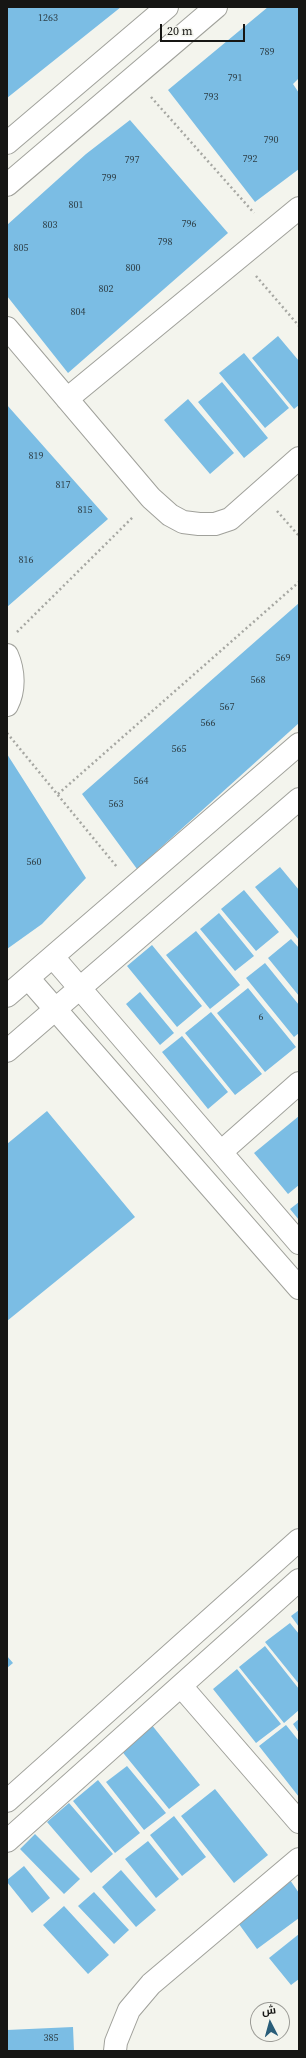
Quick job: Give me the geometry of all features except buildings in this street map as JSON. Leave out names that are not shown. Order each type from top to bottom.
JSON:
[{"type":"street","points":[[7,143],[167,7]]},
{"type":"street","points":[[7,185],[216,7]]},
{"type":"street","points":[[67,399],[299,208]]},
{"type":"street","points":[[7,328],[151,498],[170,515],[183,522],[215,524],[230,519],[299,458]]},
{"type":"street","points":[[7,706],[13,684],[10,646]]},
{"type":"street","points":[[7,996],[299,744]]},
{"type":"street","points":[[7,1051],[299,799]]},
{"type":"street","points":[[53,957],[299,1243]]},
{"type":"street","points":[[28,978],[299,1288]]},
{"type":"street","points":[[212,1188],[228,1160],[299,1083]]},
{"type":"street","points":[[7,1801],[299,1540]]},
{"type":"street","points":[[7,1841],[299,1580]]},
{"type":"street","points":[[181,1686],[299,1822]]},
{"type":"street","points":[[115,2051],[116,2042],[129,2010],[151,1984],[299,1858]]},
{"type":"path","points":[[133,78],[270,232]]},
{"type":"path","points":[[240,257],[299,326]]},
{"type":"path","points":[[260,491],[299,536]]},
{"type":"path","points":[[10,646],[151,498]]},
{"type":"path","points":[[58,794],[299,582]]},
{"type":"path","points":[[7,733],[134,887]]}]
